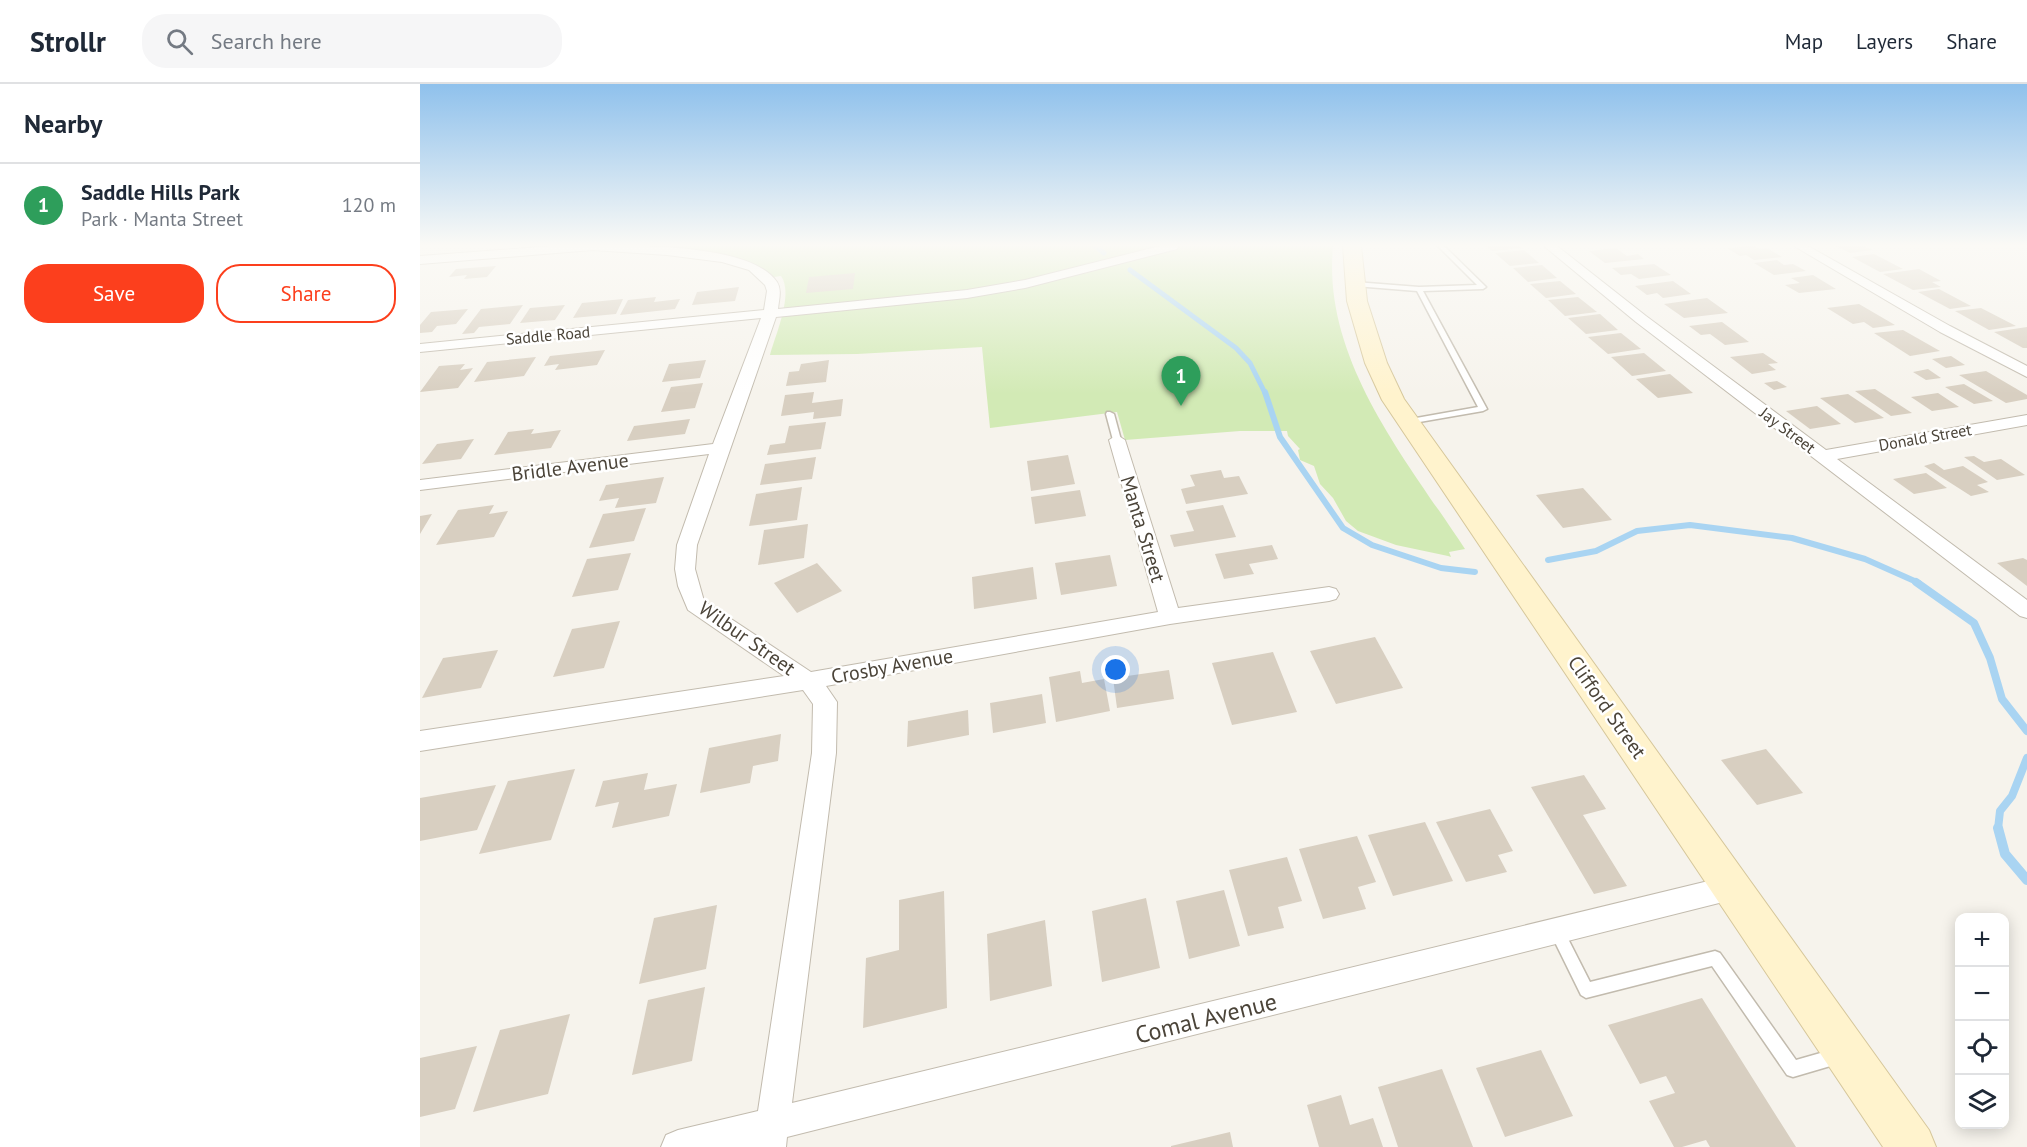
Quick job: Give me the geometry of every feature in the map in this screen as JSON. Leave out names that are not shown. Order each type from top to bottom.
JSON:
[{"type":"main road","name":"Clifford Street","points":[[1356,296],[1376,363],[1393,400],[1912,1147]]},
{"type":"street","name":"Wilbur Street","points":[[770,1136],[824,753],[825,702],[808,681],[695,605],[685,569],[687,545],[770,314],[773,296]]},
{"type":"street","name":"Saddle Road","points":[[420,348],[954,296]]},
{"type":"street","name":"Jay Street","points":[[1612,296],[2027,611]]},
{"type":"street","points":[[1887,296],[2027,372]]},
{"type":"street","name":"Donald Street","points":[[1822,456],[2027,420]]},
{"type":"street","name":"Manta Street","points":[[1117,440],[1170,617]]},
{"type":"street","name":"Bridle Avenue","points":[[420,485],[720,448]]},
{"type":"street","name":"Crosby Avenue","points":[[420,741],[808,681],[1170,617],[1329,594]]},
{"type":"street","name":"Comal Avenue","points":[[678,1147],[770,1136],[1556,931],[1733,888]]},
{"type":"lane","points":[[1408,422],[1483,409],[1423,296]]},
{"type":"lane","points":[[1110,414],[1117,440]]},
{"type":"lane","points":[[1556,931],[1586,990],[1715,958],[1793,1069],[1847,1053]]},
{"type":"green space","points":[[785,296],[1334,296],[1341,329],[1354,368],[1373,406],[1394,444],[1465,549],[1449,552],[1451,557],[1396,545],[1358,531],[1346,521],[1333,498],[1320,484],[1314,466],[1300,460],[1298,450],[1300,449],[1288,436],[1287,431],[1240,431],[1125,440],[1117,412],[990,428],[982,347],[857,354],[770,355],[785,304]]},
{"type":"building","points":[[696,296],[737,296],[735,301],[692,305]]},
{"type":"building","points":[[1543,296],[1564,296],[1546,298]]},
{"type":"building","points":[[1660,296],[1680,296],[1663,298]]},
{"type":"building","points":[[1925,296],[1951,296],[1971,306],[1950,309]]},
{"type":"building","points":[[656,297],[654,302],[680,299],[675,309],[620,315],[628,300]]},
{"type":"building","points":[[1578,297],[1597,312],[1565,316],[1548,300]]},
{"type":"building","points":[[1707,298],[1728,313],[1684,318],[1664,304]]},
{"type":"building","points":[[623,299],[616,314],[573,318],[582,303]]},
{"type":"building","points":[[1859,304],[1895,325],[1873,328],[1864,322],[1853,324],[1827,308]]},
{"type":"building","points":[[523,305],[510,324],[479,327],[474,333],[462,334],[481,309]]},
{"type":"building","points":[[565,305],[555,320],[520,323],[530,308]]},
{"type":"building","points":[[1981,308],[2016,326],[1989,330],[1955,311]]},
{"type":"building","points":[[468,309],[456,324],[437,326],[432,332],[420,333],[420,325],[431,312]]},
{"type":"building","points":[[1600,314],[1618,330],[1586,334],[1568,318]]},
{"type":"building","points":[[1722,322],[1749,342],[1725,345],[1710,334],[1701,335],[1689,326]]},
{"type":"building","points":[[2027,327],[2027,348],[1994,332]]},
{"type":"building","points":[[1903,330],[1940,351],[1910,356],[1874,333]]},
{"type":"building","points":[[1621,333],[1641,349],[1608,354],[1588,337]]},
{"type":"building","points":[[605,350],[597,365],[555,370],[559,364],[544,366],[550,356]]},
{"type":"building","points":[[1644,353],[1666,371],[1632,376],[1611,357]]},
{"type":"building","points":[[1763,353],[1778,363],[1768,364],[1776,370],[1752,374],[1730,357]]},
{"type":"building","points":[[1951,356],[1965,365],[1946,368],[1932,359]]},
{"type":"building","points":[[536,357],[524,376],[474,382],[487,362]]},
{"type":"building","points":[[706,360],[700,378],[662,382],[669,364]]},
{"type":"building","points":[[829,360],[826,382],[786,386],[789,372],[799,371],[801,364]]},
{"type":"building","points":[[465,364],[460,370],[473,368],[458,388],[420,392],[439,366]]},
{"type":"building","points":[[1928,369],[1941,378],[1926,380],[1913,372]]},
{"type":"building","points":[[1986,371],[2027,395],[2027,399],[2006,403],[1959,375]]},
{"type":"building","points":[[1670,374],[1693,393],[1658,398],[1636,379]]},
{"type":"building","points":[[1777,381],[1787,387],[1774,390],[1764,383]]},
{"type":"building","points":[[703,383],[695,408],[661,412],[671,387]]},
{"type":"building","points":[[1964,384],[1993,401],[1974,404],[1945,387]]},
{"type":"building","points":[[1875,389],[1912,413],[1891,416],[1855,391]]},
{"type":"building","points":[[814,392],[812,403],[843,399],[841,416],[813,419],[814,412],[781,416],[785,395]]},
{"type":"building","points":[[1938,393],[1959,407],[1932,411],[1911,397]]},
{"type":"building","points":[[1848,394],[1884,418],[1855,423],[1820,398]]},
{"type":"building","points":[[1817,406],[1841,424],[1810,429],[1786,411]]},
{"type":"building","points":[[690,419],[685,434],[627,441],[634,426]]},
{"type":"building","points":[[826,422],[821,449],[767,455],[770,445],[785,443],[789,426]]},
{"type":"building","points":[[534,429],[531,434],[561,430],[551,448],[494,455],[508,432]]},
{"type":"building","points":[[474,439],[461,459],[422,464],[437,444]]},
{"type":"building","points":[[1068,455],[1075,484],[1031,491],[1027,461]]},
{"type":"building","points":[[1974,456],[1984,462],[2001,459],[2025,475],[1997,480],[1964,457]]},
{"type":"building","points":[[816,457],[812,479],[760,485],[765,464]]},
{"type":"building","points":[[1934,463],[1944,470],[1963,466],[1988,482],[1977,485],[1989,492],[1971,496],[1924,466]]},
{"type":"building","points":[[1221,470],[1224,478],[1239,476],[1248,494],[1186,504],[1181,489],[1195,486],[1190,475]]},
{"type":"building","points":[[1926,473],[1947,488],[1914,494],[1893,479]]},
{"type":"building","points":[[664,477],[656,503],[615,508],[619,498],[599,501],[606,485]]},
{"type":"building","points":[[802,487],[797,520],[749,526],[756,494]]},
{"type":"building","points":[[1583,488],[1612,520],[1563,528],[1536,495]]},
{"type":"building","points":[[1080,490],[1086,516],[1035,524],[1031,497]]},
{"type":"building","points":[[494,505],[489,514],[508,511],[494,537],[436,545],[458,510]]},
{"type":"building","points":[[1223,505],[1236,537],[1174,547],[1170,535],[1194,531],[1186,511]]},
{"type":"building","points":[[646,508],[634,541],[589,548],[603,514]]},
{"type":"building","points":[[432,514],[420,534],[420,516]]},
{"type":"building","points":[[808,524],[804,558],[758,565],[764,530]]},
{"type":"building","points":[[1272,545],[1278,559],[1249,564],[1254,574],[1224,579],[1215,554]]},
{"type":"building","points":[[631,553],[618,590],[572,597],[587,559]]},
{"type":"building","points":[[1110,555],[1117,586],[1061,595],[1055,563]]},
{"type":"building","points":[[2023,558],[2027,560],[2027,586],[1997,563]]},
{"type":"building","points":[[817,563],[842,591],[797,613],[774,583]]},
{"type":"building","points":[[1033,567],[1037,599],[974,609],[972,577]]},
{"type":"building","points":[[620,621],[604,668],[553,677],[572,629]]},
{"type":"building","points":[[1375,637],[1403,688],[1336,704],[1310,651]]},
{"type":"building","points":[[498,650],[481,688],[422,698],[443,658]]},
{"type":"building","points":[[1273,652],[1297,712],[1232,725],[1212,663]]},
{"type":"building","points":[[1169,670],[1174,699],[1117,708],[1113,678]]},
{"type":"building","points":[[1080,671],[1082,683],[1104,679],[1110,711],[1056,722],[1049,677]]},
{"type":"building","points":[[1042,694],[1046,723],[993,733],[990,703]]},
{"type":"building","points":[[968,710],[969,735],[907,747],[908,721]]},
{"type":"building","points":[[781,734],[778,761],[753,766],[750,783],[700,793],[709,748]]},
{"type":"building","points":[[1766,749],[1803,793],[1757,805],[1721,760]]},
{"type":"building","points":[[575,769],[551,840],[479,854],[508,781]]},
{"type":"building","points":[[648,773],[644,790],[677,784],[669,816],[612,828],[619,802],[595,807],[603,781]]},
{"type":"building","points":[[1584,775],[1606,809],[1583,815],[1627,886],[1594,894],[1531,787]]},
{"type":"building","points":[[496,785],[477,830],[420,841],[420,798]]},
{"type":"building","points":[[1490,809],[1513,851],[1498,855],[1507,872],[1466,882],[1436,822]]},
{"type":"building","points":[[1425,822],[1453,881],[1393,896],[1368,835]]},
{"type":"building","points":[[1357,836],[1376,882],[1358,887],[1366,909],[1323,919],[1299,849]]},
{"type":"building","points":[[1287,857],[1302,901],[1278,907],[1284,928],[1248,936],[1229,870]]},
{"type":"building","points":[[1224,890],[1240,946],[1189,959],[1176,901]]},
{"type":"building","points":[[944,891],[947,1008],[863,1028],[866,958],[899,950],[899,900]]},
{"type":"building","points":[[1146,898],[1160,968],[1102,982],[1092,911]]},
{"type":"building","points":[[717,905],[706,969],[639,984],[654,918]]},
{"type":"building","points":[[1045,920],[1052,986],[990,1001],[987,934]]},
{"type":"building","points":[[705,987],[692,1061],[632,1075],[648,1000]]},
{"type":"building","points":[[1702,998],[1796,1147],[1710,1147],[1706,1140],[1674,1147],[1649,1101],[1675,1093],[1666,1076],[1640,1084],[1608,1025]]},
{"type":"building","points":[[570,1014],[548,1094],[473,1112],[500,1030]]},
{"type":"building","points":[[477,1046],[455,1109],[420,1117],[420,1058]]},
{"type":"building","points":[[1541,1050],[1573,1116],[1505,1137],[1476,1068]]},
{"type":"building","points":[[1442,1069],[1473,1147],[1398,1147],[1378,1087]]},
{"type":"building","points":[[1341,1095],[1350,1125],[1373,1118],[1383,1147],[1319,1147],[1307,1105]]},
{"type":"building","points":[[1230,1132],[1233,1147],[1171,1147],[1171,1146]]},
{"type":"waterway","points":[[1165,296],[1236,348],[1250,363],[1265,393]]},
{"type":"waterway","points":[[1265,392],[1280,437],[1343,528],[1372,545],[1441,568],[1475,572]]},
{"type":"waterway","points":[[1548,560],[1596,551],[1637,531],[1690,525],[1792,538],[1865,559],[1919,583]]},
{"type":"waterway","points":[[1916,582],[1974,623],[1990,658],[2002,699],[2027,731]]},
{"type":"waterway","points":[[1998,828],[2000,811],[2012,796],[2027,758]]},
{"type":"waterway","points":[[1998,828],[2005,854],[2027,880]]},
{"type":"place","name":"Saddle Hills Park","points":[[1181,406]]}]
